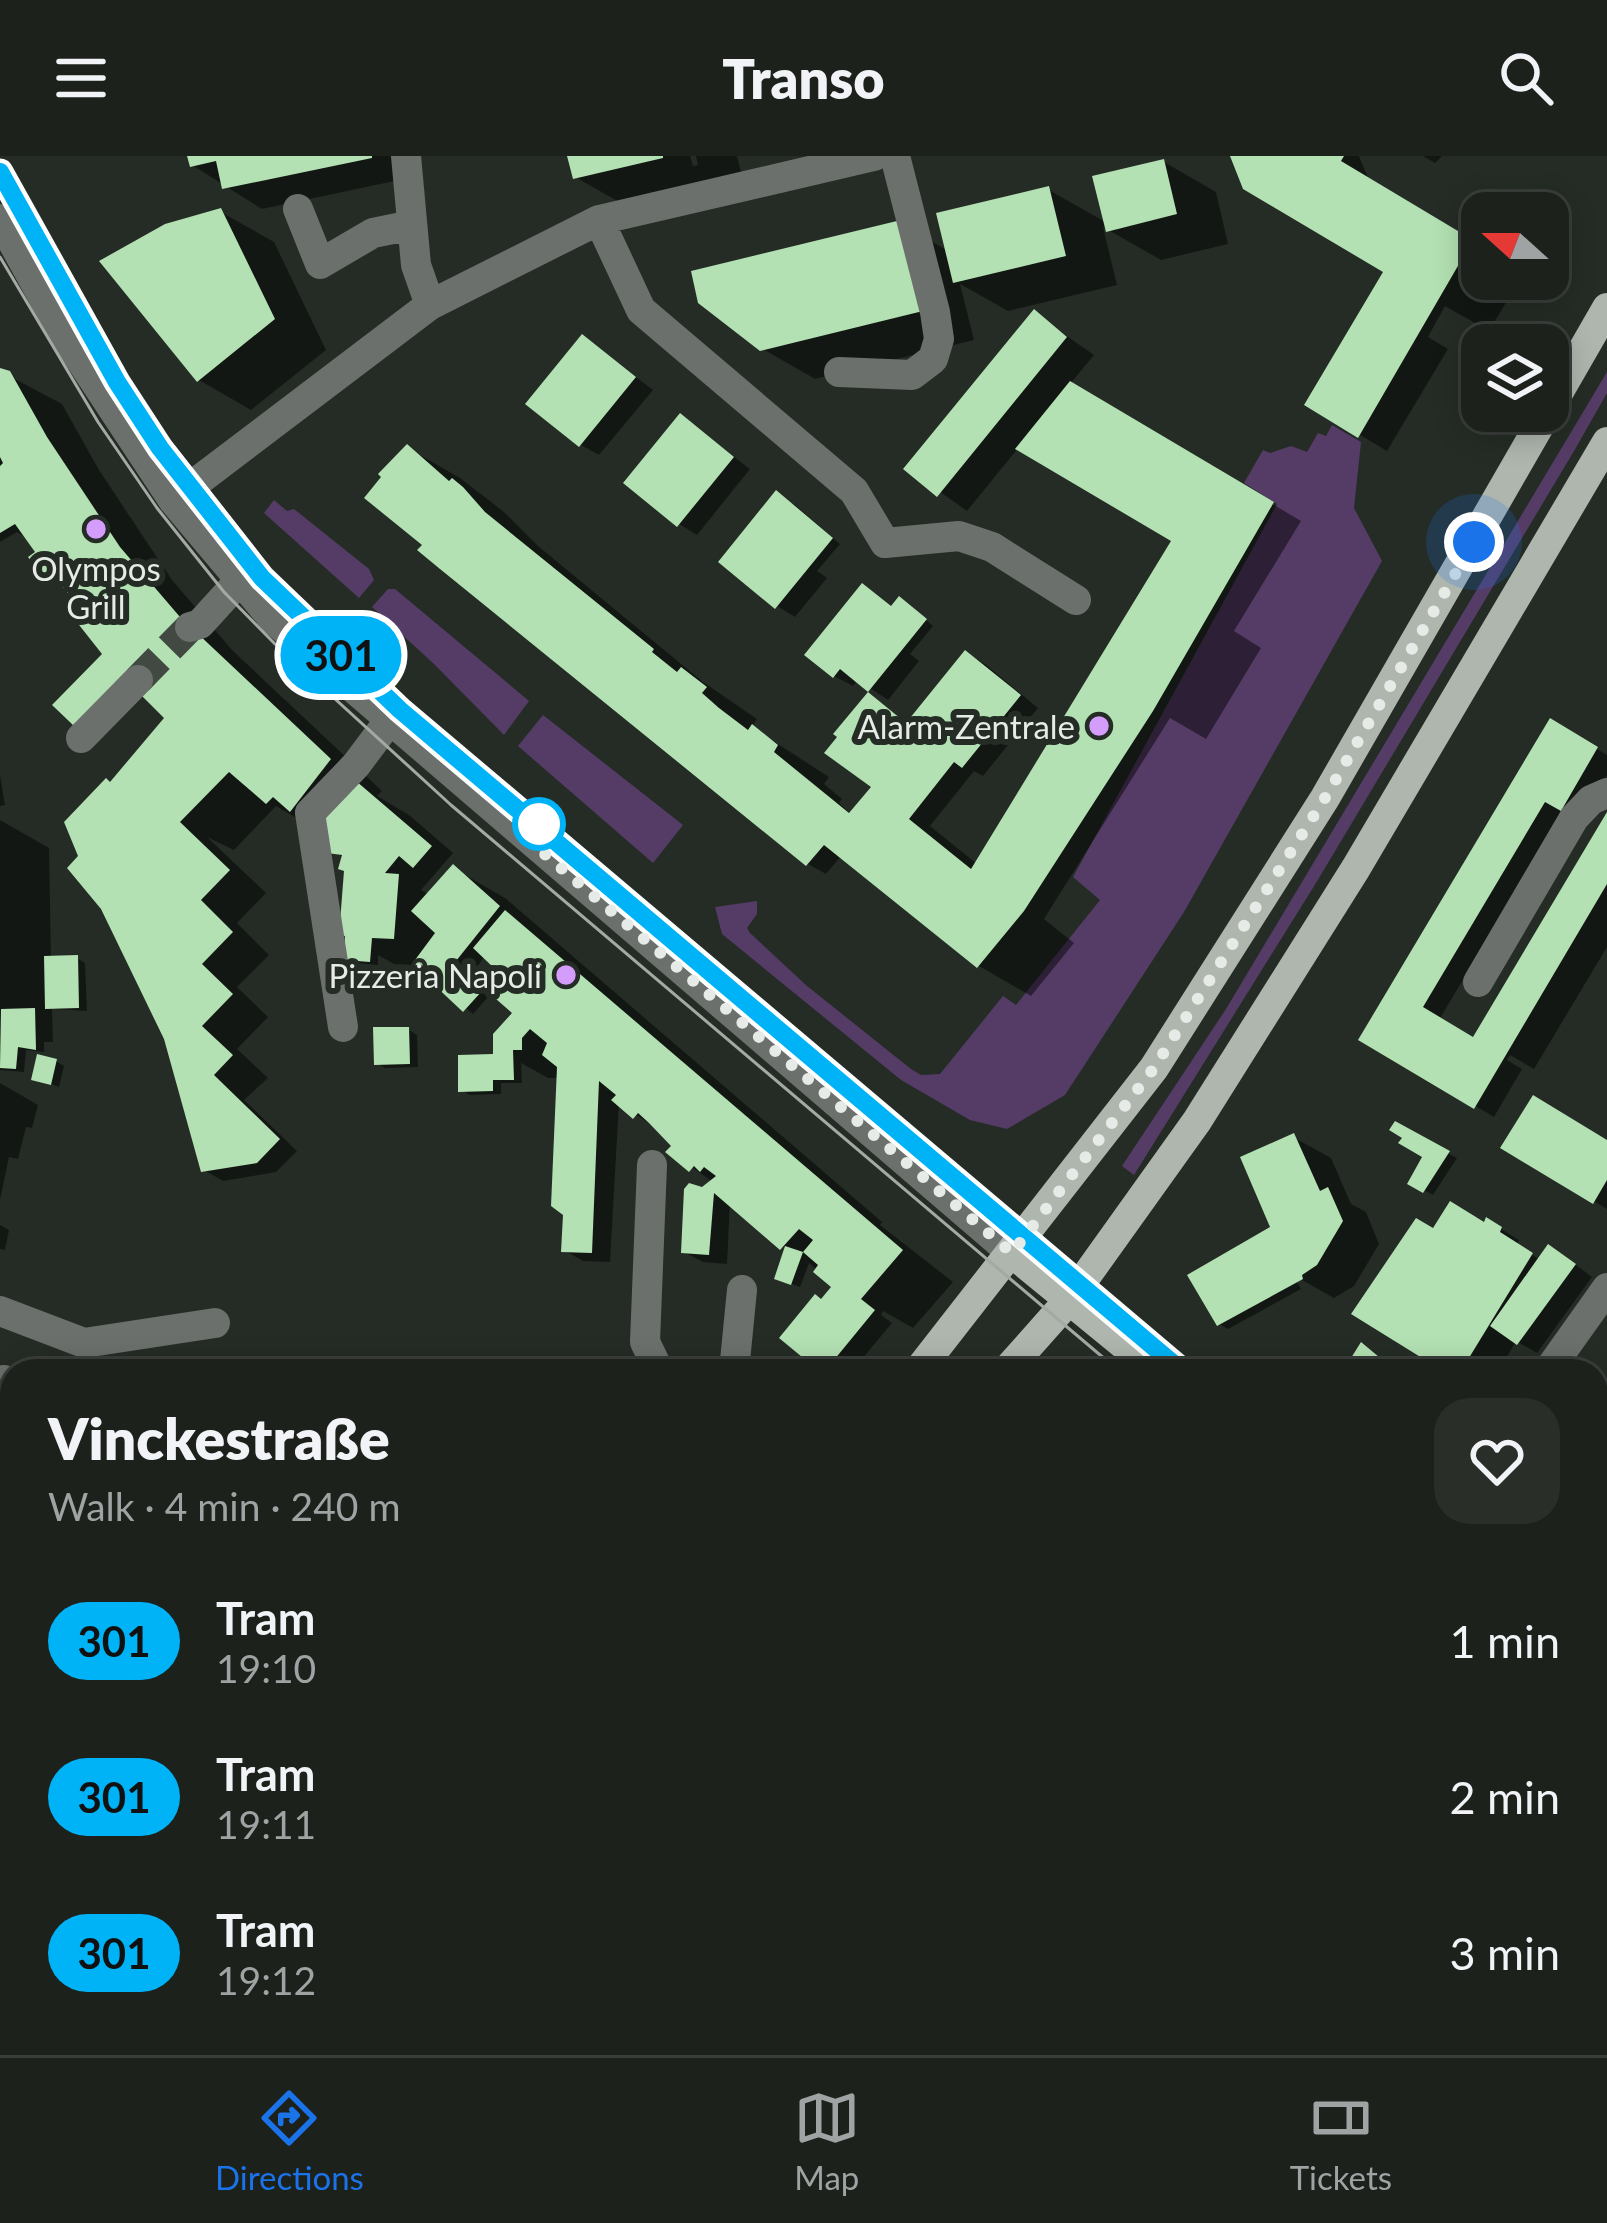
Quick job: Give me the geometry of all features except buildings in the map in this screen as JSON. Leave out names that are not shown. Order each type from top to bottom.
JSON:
[{"type":"main road","points":[[928,1359],[1154,1068],[1313,817],[1607,308]]},
{"type":"main road","points":[[1017,1359],[1069,1300],[1197,1121],[1356,868],[1607,442]]},
{"type":"main road","points":[[1012,1253],[1141,1359]]},
{"type":"street","points":[[406,156],[416,265],[430,305]]},
{"type":"street","points":[[173,500],[430,305],[599,220],[874,156]]},
{"type":"street","points":[[839,372],[912,375],[933,359],[939,339],[895,156]]},
{"type":"street","points":[[298,209],[320,264],[373,233],[412,225]]},
{"type":"street","points":[[599,220],[641,310],[854,491],[886,543],[959,536],[992,547],[1076,600]]},
{"type":"street","points":[[4,241],[173,500],[274,620],[1012,1253]]},
{"type":"street","points":[[190,627],[200,624],[240,580]]},
{"type":"street","points":[[81,738],[138,680]]},
{"type":"street","points":[[344,1027],[310,813],[356,765],[389,721]]},
{"type":"street","points":[[1478,982],[1574,818],[1607,793]]},
{"type":"street","points":[[652,1165],[645,1342],[653,1359]]},
{"type":"street","points":[[1557,1359],[1607,1288]]},
{"type":"street","points":[[735,1359],[742,1290]]},
{"type":"street","points":[[0,1311],[84,1343],[215,1323]]},
{"type":"shaded area","points":[[1607,372],[1607,393],[1574,451],[1316,883],[1134,1175],[1122,1166],[1226,1009]]},
{"type":"shaded area","points":[[1332,425],[1361,442],[1354,508],[1382,561],[1184,912],[1065,1095],[1007,1129],[970,1120],[901,1080],[722,934],[715,907],[757,901],[757,914],[747,928],[750,933],[807,986],[911,1069],[921,1075],[940,1074],[1003,996],[1016,1005],[1100,900],[1073,877],[1277,504],[1244,483],[1263,450],[1270,453],[1291,446],[1307,452],[1318,433],[1326,436]]},
{"type":"shaded area","points":[[274,500],[287,511],[294,509],[369,569],[374,580],[359,598],[264,513]]},
{"type":"shaded area","points":[[388,589],[395,589],[529,701],[504,735],[372,607]]},
{"type":"shaded area","points":[[543,715],[683,825],[653,863],[518,746]]},
{"type":"tunnel","points":[[138,680],[190,627]]},
{"type":"tram line","points":[[0,172],[117,382],[160,448],[261,578],[400,709],[1169,1359]]},
{"type":"tram line","name":"301","points":[[0,172],[117,382],[160,448],[262,578],[400,710],[1168,1359]]},
{"type":"tram line","points":[[0,257],[98,422],[157,508],[224,592],[275,644],[451,805],[1105,1359]]},
{"type":"place","name":"Olympos Grill","points":[[96,529]]},
{"type":"place","name":"Alarm-Zentrale","points":[[1099,726]]},
{"type":"place","name":"Pizzeria Napoli","points":[[566,975]]},
{"type":"route","points":[[539,824],[527,839],[1012,1253],[1154,1068],[1325,798],[1474,542]]}]
